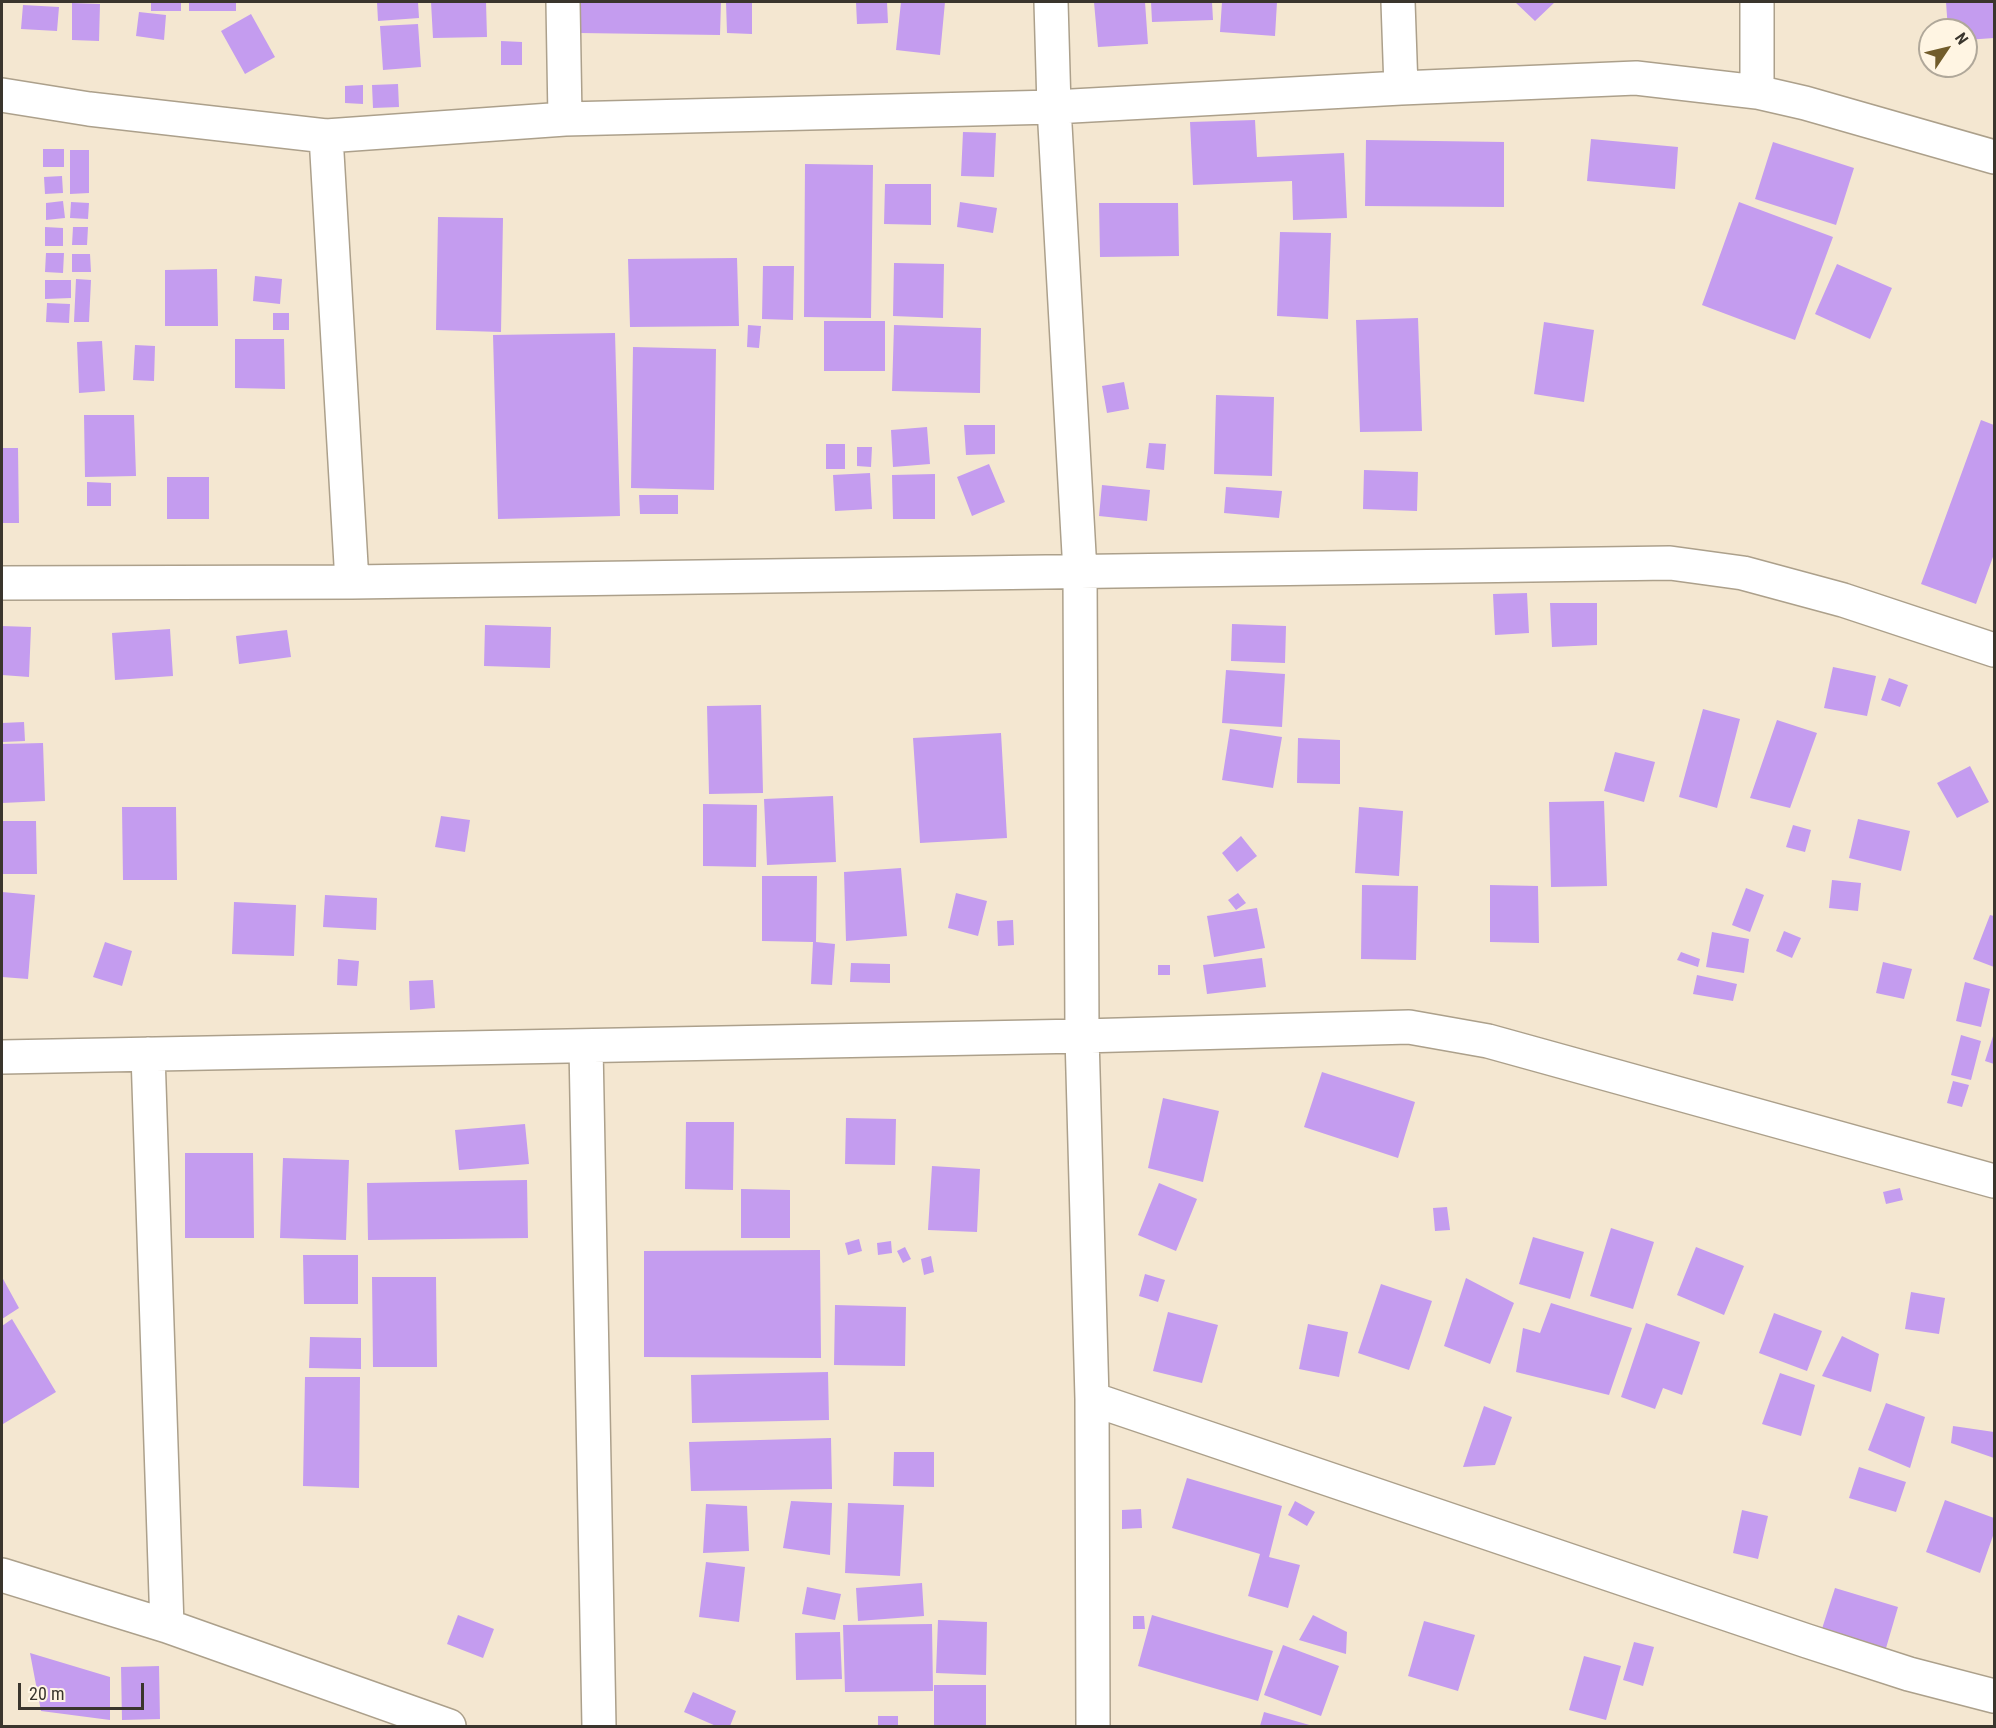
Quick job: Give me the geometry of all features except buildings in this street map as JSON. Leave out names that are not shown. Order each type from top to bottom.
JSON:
[{"type":"street","points":[[563,2],[565,118]]},
{"type":"street","points":[[1051,2],[1054,107],[1080,572],[1082,1036],[1092,1399],[1093,1726]]},
{"type":"street","points":[[1398,2],[1401,88]]},
{"type":"street","points":[[1757,2],[1757,92]]},
{"type":"street","points":[[2,95],[89,109],[326,136],[565,118],[1054,107],[1636,78],[1757,92],[1805,102],[1995,157]]},
{"type":"street","points":[[326,136],[352,582]]},
{"type":"street","points":[[2,583],[352,582],[1671,563],[1743,573],[1843,600],[1995,650]]},
{"type":"street","points":[[2,1057],[1082,1036],[1409,1027],[1488,1041],[1995,1181]]},
{"type":"street","points":[[586,1046],[599,1726]]},
{"type":"street","points":[[148,1054],[167,1626]]},
{"type":"street","points":[[1092,1399],[1795,1638],[1909,1674],[1995,1696]]},
{"type":"street","points":[[2,1575],[167,1626],[449,1726]]}]
